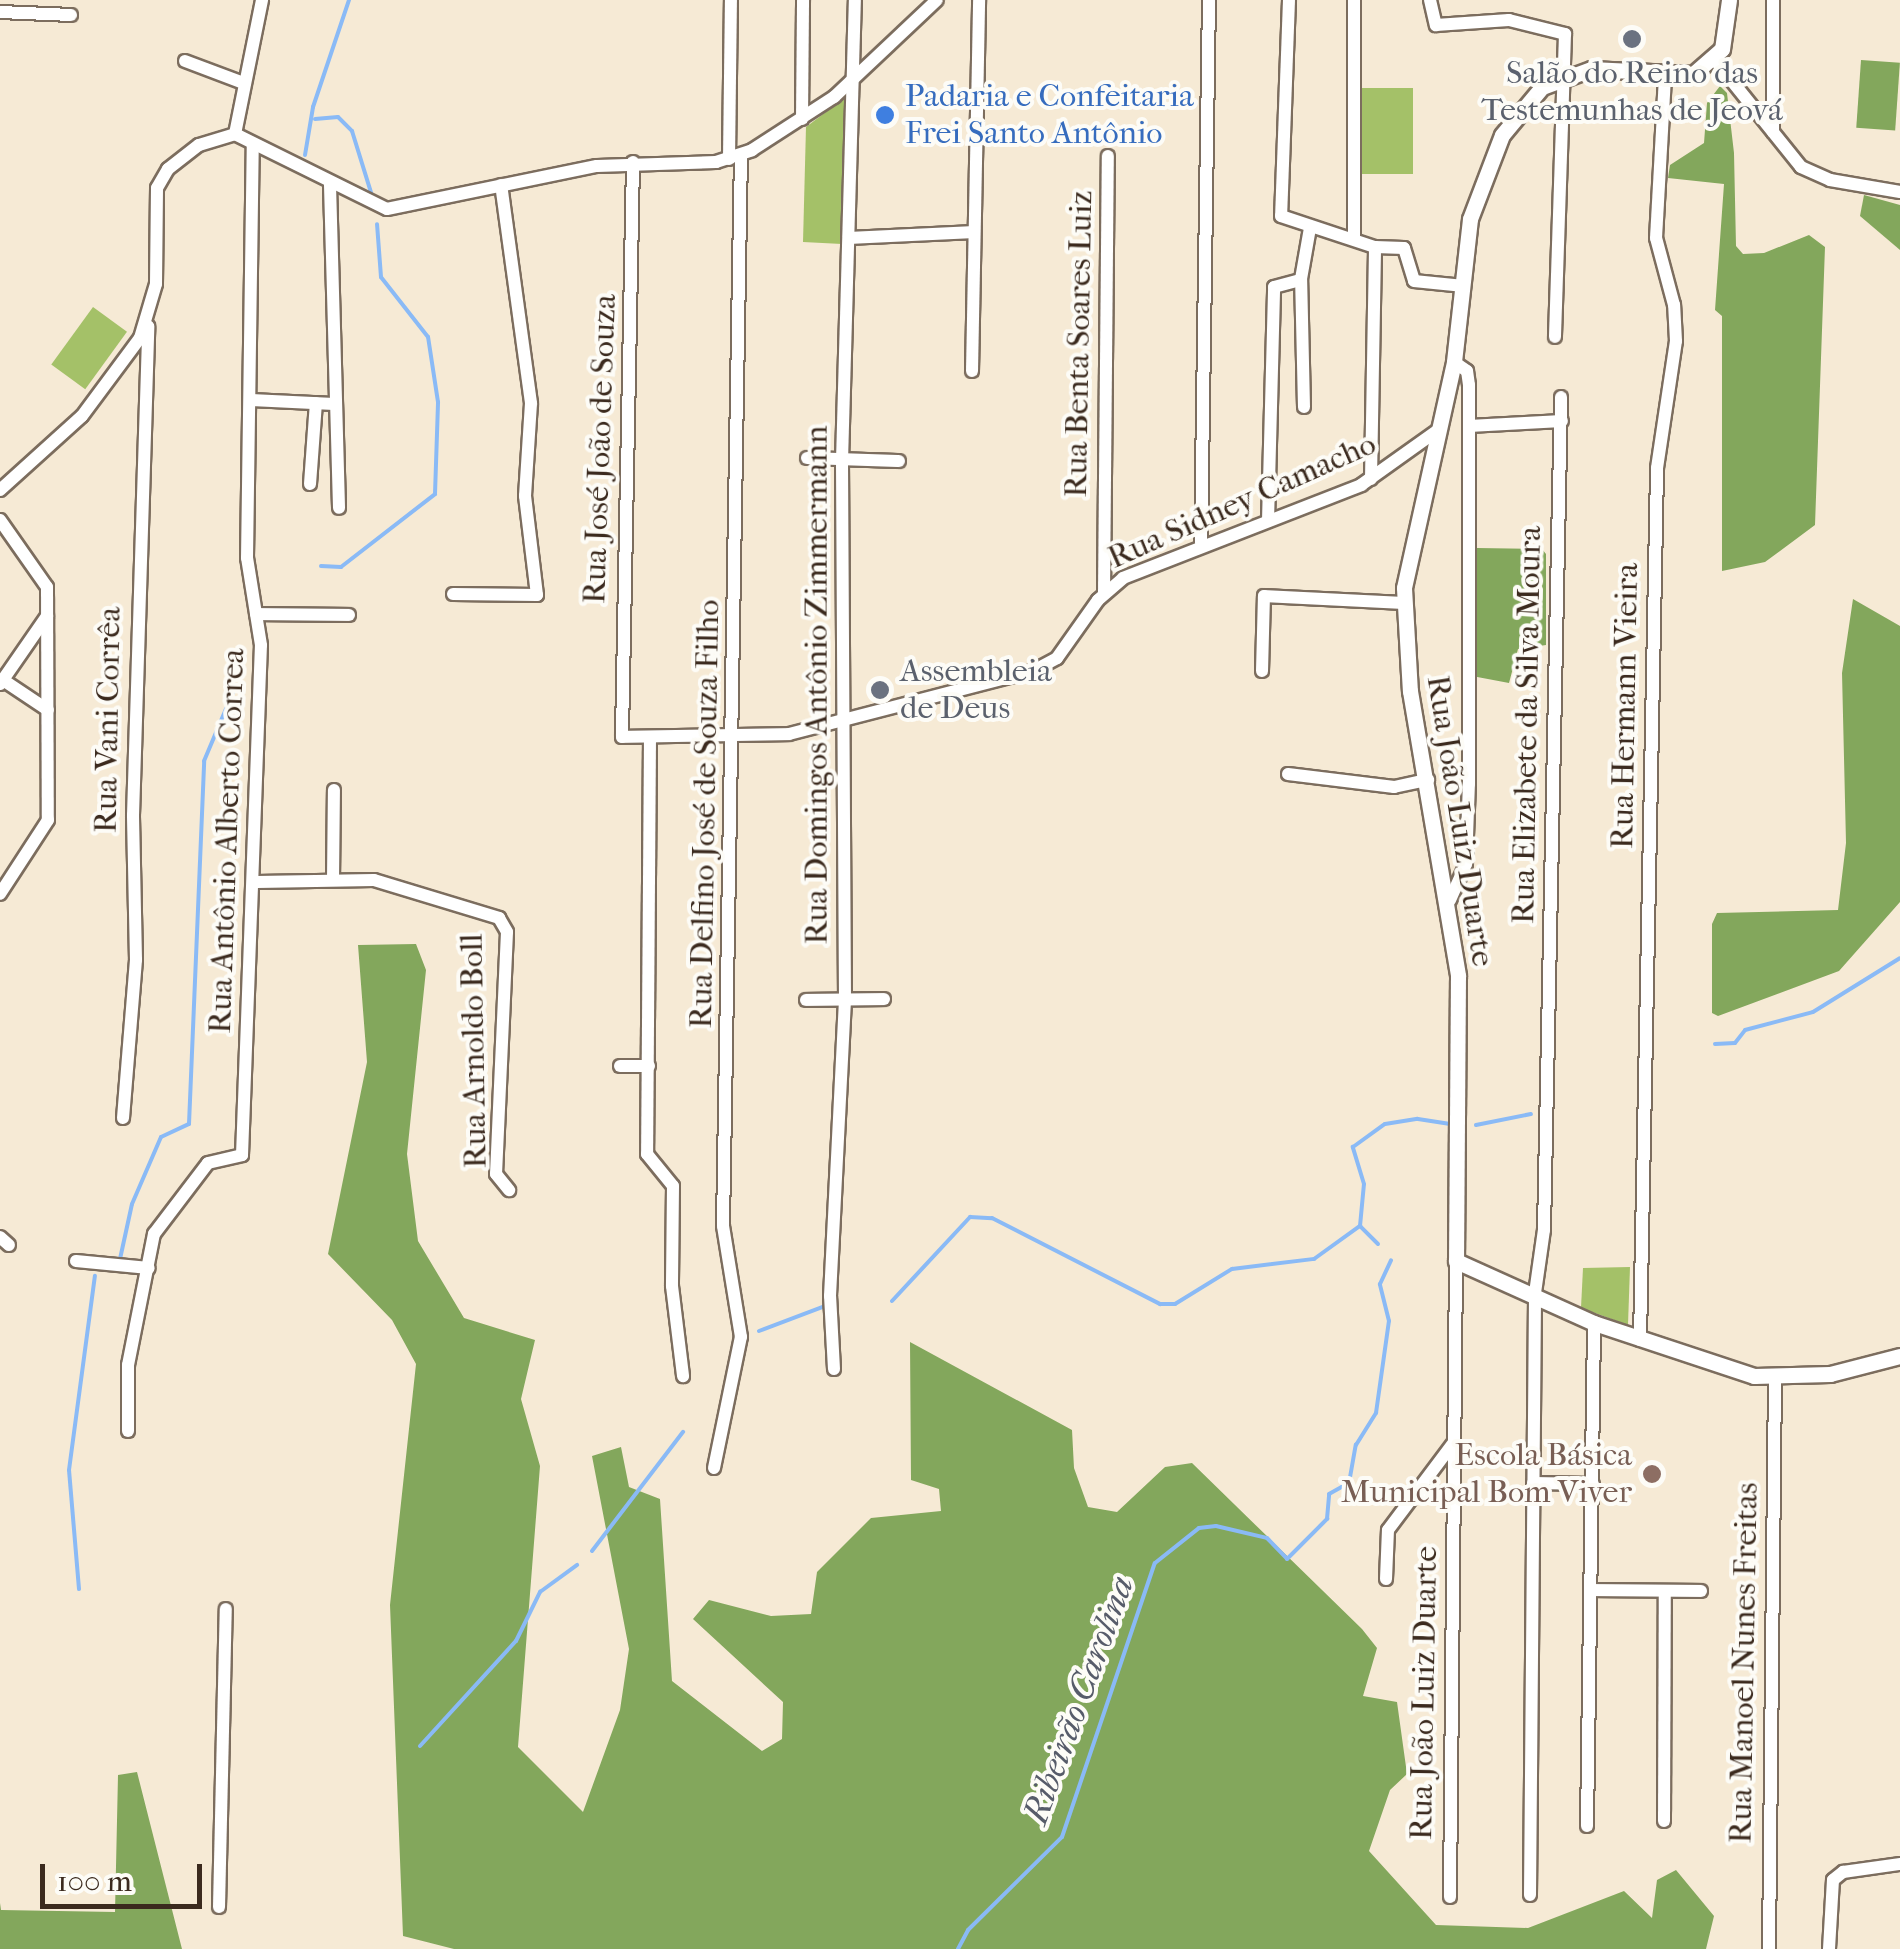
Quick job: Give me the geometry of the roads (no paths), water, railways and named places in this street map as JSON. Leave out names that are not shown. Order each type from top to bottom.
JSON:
[{"type":"main road","points":[[1564,75],[1591,68],[1666,76],[1693,74],[1715,60],[1728,33],[1730,0]]},
{"type":"main road","name":"Rua João Luiz Duarte","points":[[1456,1261],[1460,1016],[1450,900],[1410,691],[1404,602],[1454,362],[1470,219],[1490,158],[1526,100],[1564,75]]},
{"type":"main road","points":[[1456,1261],[1640,1340],[1774,1378],[1830,1374],[1900,1356]]},
{"type":"street","points":[[262,0],[241,82],[235,134],[330,184],[388,209],[633,162],[735,157],[802,119],[855,80],[937,0]]},
{"type":"street","name":"Rua Delfino José de Souza Filho","points":[[714,1468],[741,1336],[723,1226],[735,737],[735,157],[731,0]]},
{"type":"street","points":[[802,0],[802,119]]},
{"type":"street","name":"Rua Domingos Antônio Zimmermann","points":[[834,1369],[830,1296],[845,1000],[842,461],[855,0]]},
{"type":"street","points":[[972,371],[980,0]]},
{"type":"street","points":[[1201,543],[1208,0]]},
{"type":"street","points":[[1289,0],[1281,216],[1375,247],[1407,250],[1418,283],[1464,286]]},
{"type":"street","points":[[1354,0],[1354,238]]},
{"type":"street","points":[[1430,0],[1436,25],[1509,20],[1560,28],[1564,75],[1555,337]]},
{"type":"street","points":[[1773,0],[1773,133]]},
{"type":"street","points":[[0,12],[72,15]]},
{"type":"street","points":[[855,37],[868,47],[888,48]]},
{"type":"street","points":[[1715,60],[1773,133],[1812,172],[1900,192]]},
{"type":"street","points":[[185,61],[241,82]]},
{"type":"street","name":"Rua Hermann Vieira","points":[[1640,1340],[1657,468],[1676,342],[1672,292],[1656,238],[1666,76]]},
{"type":"street","name":"Rua Vani Corrêa","points":[[123,1118],[136,960],[133,796],[148,323],[163,174],[187,152],[235,134]]},
{"type":"street","name":"Rua Antônio Alberto Correa","points":[[128,1431],[128,1365],[158,1227],[181,1206],[201,1172],[215,1158],[242,1154],[257,882],[262,645],[247,558],[253,146]]},
{"type":"street","name":"Rua Benta Soares Luiz","points":[[1104,592],[1108,156]]},
{"type":"street","name":"Rua José João de Souza","points":[[622,737],[621,525],[633,162]]},
{"type":"street","points":[[330,184],[339,508]]},
{"type":"street","points":[[453,594],[538,595],[526,496],[532,402],[501,185]]},
{"type":"street","points":[[1304,408],[1301,280],[1310,228]]},
{"type":"street","points":[[850,238],[974,232]]},
{"type":"street","points":[[1371,479],[1375,247]]},
{"type":"street","points":[[1268,521],[1274,287],[1301,280]]},
{"type":"street","points":[[0,490],[92,406],[148,323]]},
{"type":"street","points":[[1450,900],[1466,864],[1468,377],[1454,362]]},
{"type":"street","name":"Rua Elizabete da Silva Moura","points":[[1530,1894],[1535,1294],[1544,1230],[1561,398]]},
{"type":"street","points":[[252,400],[334,404]]},
{"type":"street","points":[[310,484],[316,403]]},
{"type":"street","points":[[1469,426],[1562,421]]},
{"type":"street","name":"Rua Sidney Camacho","points":[[622,737],[735,737],[798,732],[1042,668],[1064,650],[1104,592],[1201,543],[1268,521],[1371,479],[1438,430]]},
{"type":"street","points":[[807,458],[898,460]]},
{"type":"street","points":[[0,520],[44,580],[48,616],[48,820],[0,894]]},
{"type":"street","points":[[1262,670],[1264,596],[1404,602]]},
{"type":"street","points":[[256,614],[350,615]]},
{"type":"street","points":[[48,616],[1,682],[48,710]]},
{"type":"street","points":[[650,738],[647,1154],[673,1186],[672,1286],[683,1376]]},
{"type":"street","points":[[1288,774],[1387,786],[1428,780]]},
{"type":"street","points":[[333,880],[334,790]]},
{"type":"street","name":"Rua Arnoldo Boll","points":[[257,882],[333,880],[416,891],[493,914],[504,924],[496,1174],[510,1190]]},
{"type":"street","points":[[806,1000],[884,999]]},
{"type":"street","points":[[620,1066],[649,1066]]},
{"type":"street","points":[[76,1261],[148,1268]]},
{"type":"street","name":"Rua João Luiz Duarte","points":[[1450,1897],[1456,1261]]},
{"type":"street","points":[[1588,1826],[1594,1323]]},
{"type":"street","name":"Rua Manoel Nunes Freitas","points":[[1770,1949],[1774,1378]]},
{"type":"street","points":[[1386,1579],[1388,1530],[1454,1442]]},
{"type":"street","points":[[1534,1483],[1593,1484]]},
{"type":"street","points":[[1416,1490],[1454,1494]]},
{"type":"street","points":[[1592,1590],[1701,1592]]},
{"type":"street","points":[[1664,1820],[1665,1591]]},
{"type":"street","points":[[219,1907],[226,1609]]},
{"type":"street","points":[[1829,1949],[1833,1880],[1843,1872],[1900,1864]]},
{"type":"waterway","points":[[305,155],[313,107],[349,0]]},
{"type":"waterway","points":[[315,119],[338,117],[352,131],[373,199]]},
{"type":"waterway","points":[[321,566],[341,567],[435,494],[438,402],[428,337],[381,277],[377,224]]},
{"type":"waterway","points":[[120,1259],[132,1204],[161,1137],[189,1124],[204,761],[234,690]]},
{"type":"waterway","name":"Ribeirão Carolina","points":[[1715,1044],[1735,1043],[1745,1030],[1813,1012],[1900,958]]},
{"type":"waterway","name":"Ribeirão Carolina","points":[[1476,1125],[1531,1114]]},
{"type":"waterway","name":"Ribeirão Carolina","points":[[1378,1244],[1360,1226],[1364,1184],[1353,1147],[1385,1124],[1418,1119],[1449,1124]]},
{"type":"waterway","points":[[892,1301],[970,1217],[992,1218],[1160,1304],[1175,1304],[1232,1269],[1314,1259],[1360,1226]]},
{"type":"waterway","name":"Ribeirão Carolina","points":[[958,1949],[968,1930],[1062,1837],[1155,1563],[1199,1528],[1216,1526],[1267,1538],[1287,1559],[1327,1519],[1329,1494],[1349,1483],[1356,1445],[1376,1413],[1389,1321],[1380,1284],[1391,1260]]},
{"type":"waterway","points":[[79,1589],[69,1470],[95,1276]]},
{"type":"waterway","points":[[759,1331],[825,1306]]},
{"type":"waterway","points":[[592,1551],[683,1432]]},
{"type":"waterway","points":[[420,1746],[516,1641],[540,1592],[577,1565]]},
{"type":"place","name":"Salão do Reino das Testemunhas de Jeová","points":[[1632,39]]},
{"type":"place","name":"Padaria e Confeitaria Frei Santo Antônio","points":[[885,115]]},
{"type":"place","name":"Assembleia de Deus","points":[[880,690]]},
{"type":"place","name":"Escola Básica Municipal Bom Viver","points":[[1652,1474]]}]
